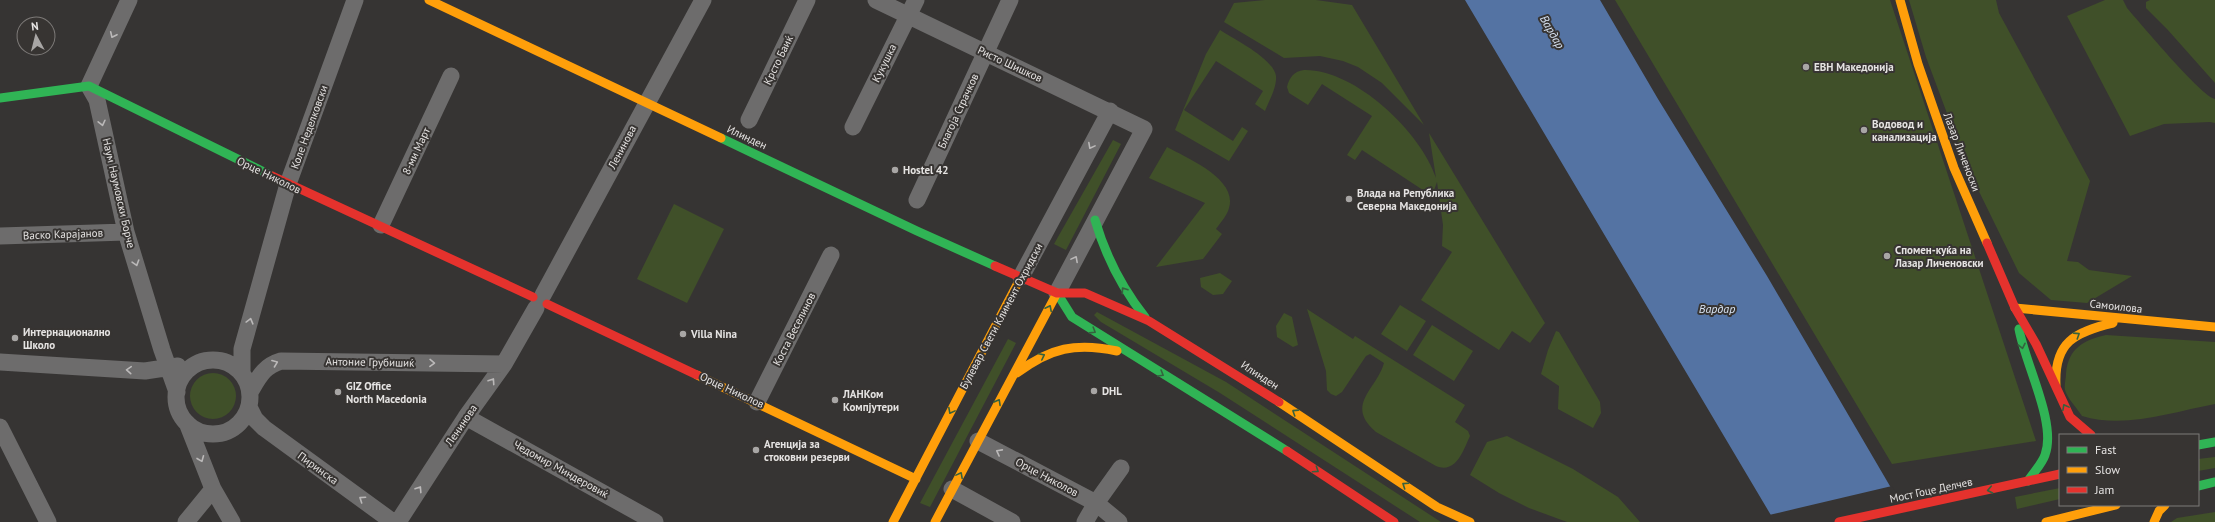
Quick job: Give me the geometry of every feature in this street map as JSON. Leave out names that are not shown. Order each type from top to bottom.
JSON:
[{"type":"street","points":[[0,98],[89,86],[129,0]]},
{"type":"street","name":"Коле Неделковски","points":[[242,373],[242,350],[288,184],[355,0]]},
{"type":"street","name":"Илинден","points":[[429,0],[646,103],[1021,277],[1057,293],[1085,293],[1149,320],[1321,429],[1437,507],[1470,522]]},
{"type":"street","name":"Ленинова","points":[[398,522],[466,417],[504,364],[540,301],[703,0]]},
{"type":"street","name":"Крсто Баиќ","points":[[748,120],[807,0]]},
{"type":"street","name":"Ристо Шишков","points":[[876,0],[1144,128],[1096,220]]},
{"type":"street","name":"Кукушка","points":[[853,127],[916,0]]},
{"type":"street","name":"Благоја Страчков","points":[[917,200],[1010,0]]},
{"type":"street","name":"Лазар Личеноски","points":[[1900,0],[1918,64],[1954,168],[2015,308]]},
{"type":"street","name":"8-ми Март","points":[[381,226],[452,76]]},
{"type":"street","name":"Орце Николов","points":[[89,86],[288,184],[757,402],[916,479]]},
{"type":"street","name":"Наум Наумовски Борче","points":[[89,86],[97,100],[126,232],[168,368],[177,392]]},
{"type":"street","name":"Булевар Свети Климент Охридски","points":[[893,522],[1021,277],[1110,112]]},
{"type":"street","points":[[935,522],[1096,220]]},
{"type":"street","points":[[1096,220],[1105,255],[1115,276],[1130,300],[1149,320]]},
{"type":"street","name":"Васко Карајанов","points":[[0,236],[126,232]]},
{"type":"street","name":"Коста Веселинов","points":[[757,402],[831,255]]},
{"type":"street","points":[[1057,293],[1072,317],[1128,354],[1284,449],[1394,522]]},
{"type":"street","points":[[2015,308],[2036,344],[2057,394],[2070,416],[2090,434]]},
{"type":"street","points":[[2015,308],[2022,348],[2045,416],[2048,431],[2045,455],[2028,481]]},
{"type":"street","name":"Самоилова","points":[[2015,308],[2215,328]]},
{"type":"street","points":[[2057,394],[2056,363],[2059,352],[2067,342],[2086,329],[2097,326],[2146,321]]},
{"type":"street","points":[[1010,379],[1030,363],[1044,355],[1063,348],[1092,346],[1128,354]]},
{"type":"street","points":[[0,362],[145,371],[215,360],[225,362],[242,373],[249,399],[244,417],[237,425],[217,433],[196,429],[187,423]]},
{"type":"street","name":"Антоние Грубишиќ","points":[[249,399],[263,370],[271,364],[281,361],[504,364]]},
{"type":"street","points":[[198,363],[188,370],[181,378],[177,392],[177,403],[180,414],[187,423],[213,489],[232,522]]},
{"type":"street","name":"Пиринска","points":[[249,399],[255,419],[264,428],[393,522]]},
{"type":"street","name":"Чедомир Миндеровиќ","points":[[466,417],[655,522]]},
{"type":"street","points":[[0,427],[48,522]]},
{"type":"street","name":"Орце Николов","points":[[978,442],[1096,503],[1119,522]]},
{"type":"street","points":[[2199,445],[2215,442]]},
{"type":"street","points":[[1084,522],[1121,468]]},
{"type":"street","name":"Мост Гоце Делчев","points":[[1839,522],[2059,474]]},
{"type":"street","points":[[2199,486],[2215,482]]},
{"type":"street","points":[[186,522],[213,489]]},
{"type":"street","points":[[952,490],[1012,522]]},
{"type":"street","points":[[2046,522],[2112,506]]},
{"type":"street","points":[[2154,522],[2159,511],[2164,506]]},
{"type":"street","name":"Илинден","points":[[1437,507],[1452,522]]},
{"type":"street","points":[[2064,517],[2092,522]]},
{"type":"green space","points":[[1265,0],[1316,0],[1352,5],[1424,125],[1382,83],[1358,67],[1343,61],[1320,56],[1284,58],[1224,22],[1234,3]]},
{"type":"green space","points":[[1615,0],[1890,0],[2036,441],[1892,464]]},
{"type":"green space","points":[[1909,0],[1996,0],[1999,13],[2090,181],[2067,261],[2078,262],[2089,270],[2132,276],[2087,303],[2051,300],[2019,273],[1967,167],[1926,57]]},
{"type":"green space","points":[[2105,0],[2123,0],[2127,8],[2171,58],[2198,86],[2215,99],[2215,123],[2164,124],[2130,136],[2067,16]]},
{"type":"green space","points":[[2150,0],[2215,0],[2215,83],[2167,29],[2146,8],[2146,2]]},
{"type":"green space","points":[[1220,30],[1261,56],[1274,70],[1276,76],[1274,89],[1265,111],[1255,104],[1263,91],[1216,61],[1184,110],[1233,141],[1242,127],[1248,131],[1229,161],[1175,130],[1206,54]]},
{"type":"green space","points":[[1304,70],[1324,72],[1344,80],[1384,106],[1401,123],[1416,142],[1428,160],[1436,178],[1429,133],[1545,323],[1530,343],[1512,331],[1499,350],[1421,300],[1452,252],[1442,246],[1443,225],[1437,182],[1432,196],[1362,150],[1355,160],[1347,155],[1372,116],[1322,84],[1308,105],[1289,93],[1287,87],[1289,81],[1295,73]]},
{"type":"green space","points":[[1113,140],[1121,144],[1066,250],[1054,244]]},
{"type":"green space","points":[[1167,147],[1198,163],[1219,179],[1226,188],[1230,198],[1228,211],[1216,229],[1222,234],[1203,259],[1156,267],[1205,203],[1149,178]]},
{"type":"green space","points":[[674,204],[724,229],[687,303],[637,279]]},
{"type":"green space","points":[[1220,273],[1232,281],[1223,294],[1213,295],[1201,287],[1200,278]]},
{"type":"green space","points":[[1400,305],[1426,321],[1407,351],[1381,334]]},
{"type":"green space","points":[[1307,309],[1353,339],[1355,336],[1465,405],[1455,422],[1468,431],[1470,436],[1458,460],[1454,464],[1443,468],[1436,466],[1376,432],[1367,422],[1363,413],[1365,397],[1384,363],[1370,354],[1366,356],[1342,392],[1336,396],[1327,390],[1326,371]]},
{"type":"green space","points":[[1097,312],[1226,382],[1441,522],[1420,522],[1220,393],[1101,322],[1094,315]]},
{"type":"green space","points":[[1284,313],[1292,317],[1298,345],[1293,347],[1277,337],[1276,326]]},
{"type":"green space","points":[[1432,325],[1473,351],[1454,381],[1413,355]]},
{"type":"green space","points":[[1556,331],[1559,332],[1600,402],[1601,413],[1593,428],[1558,409],[1559,386],[1541,374],[1548,350]]},
{"type":"green space","points":[[2106,335],[2215,342],[2215,404],[2165,415],[2132,420],[2098,420],[2082,416],[2070,400],[2065,390],[2067,365],[2078,347],[2098,337]]},
{"type":"green space","points":[[1008,339],[1016,343],[930,507],[920,503]]},
{"type":"green space","points":[[213,373],[226,377],[232,383],[236,396],[232,409],[226,415],[213,419],[200,415],[194,409],[190,396],[194,383],[200,377]]},
{"type":"green space","points":[[1507,436],[1573,469],[1618,497],[1640,522],[1567,522],[1529,508],[1499,493],[1470,475],[1487,442]]},
{"type":"green space","points":[[2215,457],[2215,468],[2199,471],[2199,459]]},
{"type":"green space","points":[[2059,488],[2059,499],[2017,509],[2015,497]]},
{"type":"green space","points":[[2215,512],[2215,522],[2171,522],[2177,518]]},
{"type":"water","name":"Вардар","points":[[1465,0],[1600,0],[1658,99],[1767,276],[1911,522],[1775,522]]},
{"type":"pier","points":[[1892,486],[1913,522],[1773,522],[1769,515]]},
{"type":"traffic: fast","points":[[0,98],[89,86],[270,175]]},
{"type":"traffic: fast","points":[[721,138],[917,231],[995,266]]},
{"type":"traffic: fast","points":[[1095,220],[1104,247],[1115,271],[1136,306],[1145,317]]},
{"type":"traffic: fast","points":[[1057,293],[1072,317],[1287,451]]},
{"type":"traffic: fast","points":[[2019,329],[2022,343],[2044,410],[2048,442],[2044,458],[2028,481]]},
{"type":"traffic: fast","points":[[2199,445],[2215,442]]},
{"type":"traffic: fast","points":[[2199,486],[2215,482]]},
{"type":"traffic: slow","points":[[429,0],[721,138]]},
{"type":"traffic: slow","points":[[1900,0],[1918,64],[1954,168],[1987,243]]},
{"type":"traffic: slow","points":[[893,522],[1021,277]]},
{"type":"traffic: slow","points":[[935,522],[1057,293]]},
{"type":"traffic: slow","points":[[2015,308],[2215,327]]},
{"type":"traffic: slow","points":[[2056,385],[2056,370],[2059,358],[2063,349],[2070,341],[2088,330],[2113,323]]},
{"type":"traffic: slow","points":[[1017,373],[1041,358],[1064,349],[1089,347],[1117,351]]},
{"type":"traffic: slow","points":[[697,375],[916,479]]},
{"type":"traffic: slow","points":[[1279,402],[1437,507],[1470,522]]},
{"type":"traffic: slow","points":[[2046,522],[2112,506]]},
{"type":"traffic: slow","points":[[2154,522],[2159,511],[2164,506]]},
{"type":"traffic: jam","points":[[270,175],[533,297]]},
{"type":"traffic: jam","points":[[1987,243],[2015,308],[2036,344],[2070,417],[2090,434]]},
{"type":"traffic: jam","points":[[995,266],[1057,293],[1085,293],[1149,321],[1279,402]]},
{"type":"traffic: jam","points":[[547,304],[697,375]]},
{"type":"traffic: jam","points":[[1287,451],[1394,522]]},
{"type":"traffic: jam","points":[[1839,522],[2059,474]]},
{"type":"place","name":"ЕВН Македонија","points":[[1806,67]]},
{"type":"place","name":"Водовод и канализација","points":[[1864,130]]},
{"type":"place","name":"Hostel 42","points":[[895,170]]},
{"type":"place","name":"Влада на Република Северна Македонија","points":[[1349,199]]},
{"type":"place","name":"Спомен-куќа на Лазар Личеновски","points":[[1887,256]]},
{"type":"place","name":"Villa Nina","points":[[683,334]]},
{"type":"place","name":"Интернационално Школо","points":[[15,338]]},
{"type":"place","name":"DHL","points":[[1094,391]]},
{"type":"place","name":"GIZ Office North Macedonia","points":[[338,392]]},
{"type":"place","name":"ЛАНКом Компјутери","points":[[835,400]]},
{"type":"place","name":"Агенција за стоковни резерви","points":[[756,450]]}]
